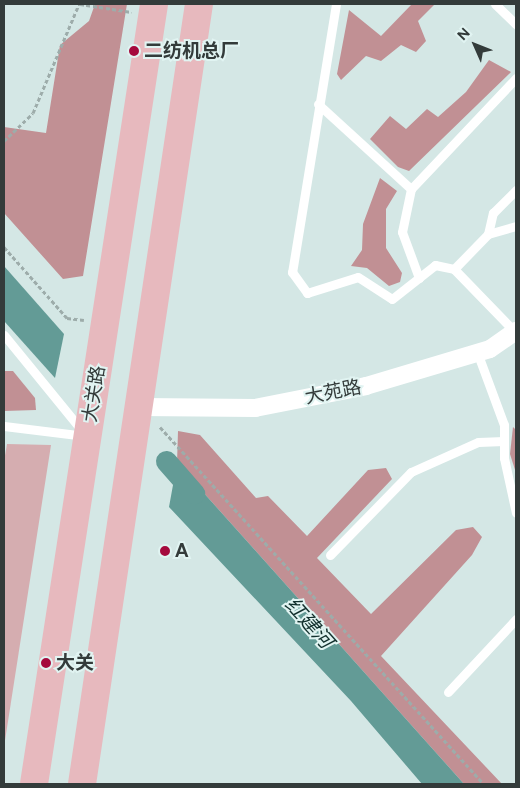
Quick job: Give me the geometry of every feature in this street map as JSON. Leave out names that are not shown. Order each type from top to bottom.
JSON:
[{"type":"main road","points":[[82,784],[199,4]]},
{"type":"main road","name":"大关路","points":[[34,784],[153,10]]},
{"type":"street","name":"大苑路","points":[[140,407],[255,408],[366,386],[477,352],[516,332]]},
{"type":"lane","points":[[336,4],[318,104],[292,272],[307,293],[358,277],[392,299],[436,265],[454,269],[516,332]]},
{"type":"lane","points":[[495,4],[516,24]]},
{"type":"lane","points":[[419,278],[402,232],[411,189],[516,78]]},
{"type":"lane","points":[[318,104],[411,189]]},
{"type":"lane","points":[[454,269],[488,234],[494,214],[516,190]]},
{"type":"lane","points":[[488,234],[516,226]]},
{"type":"lane","points":[[4,335],[87,437]]},
{"type":"lane","points":[[477,352],[504,425],[504,441],[516,512]]},
{"type":"lane","points":[[4,426],[87,437]]},
{"type":"lane","points":[[330,554],[411,472],[478,442],[504,441]]},
{"type":"lane","points":[[448,692],[516,619]]},
{"type":"path","points":[[4,141],[33,113],[79,4],[153,10]]},
{"type":"path","points":[[4,247],[67,318],[104,323]]},
{"type":"path","points":[[140,407],[484,784]]},
{"type":"shaded area","points":[[95,4],[127,4],[83,276],[63,279],[4,213],[4,127],[46,133],[60,45],[89,21]]},
{"type":"shaded area","points":[[412,4],[435,4],[418,21],[426,41],[416,52],[401,45],[381,61],[366,56],[341,80],[337,74],[349,10],[381,36]]},
{"type":"shaded area","points":[[489,60],[511,72],[409,171],[398,167],[370,139],[390,116],[406,129],[427,109],[438,117],[466,92]]},
{"type":"shaded area","points":[[380,178],[397,191],[386,209],[386,248],[402,273],[400,282],[389,286],[367,268],[351,266],[362,250],[363,224]]},
{"type":"shaded area","points":[[4,371],[13,371],[35,398],[36,410],[4,411]]},
{"type":"shaded area","points":[[513,427],[516,430],[516,473],[510,454]]},
{"type":"shaded area","points":[[178,431],[200,435],[256,498],[268,496],[307,536],[368,470],[386,468],[392,479],[317,558],[371,614],[456,530],[473,527],[482,537],[472,555],[381,656],[502,784],[464,784],[177,463]]},
{"type":"shaded area","points":[[7,444],[51,445],[4,747],[4,461]]},
{"type":"water","points":[[4,266],[64,334],[55,378],[4,321]]},
{"type":"water","points":[[177,463],[464,784],[422,784],[351,701],[169,507]]},
{"type":"waterway","name":"红建河","points":[[166,461],[194,493]]},
{"type":"place","name":"二纺机总厂","points":[[134,51]]},
{"type":"place","name":"A","points":[[165,551]]},
{"type":"place","name":"大关","points":[[46,663]]}]
